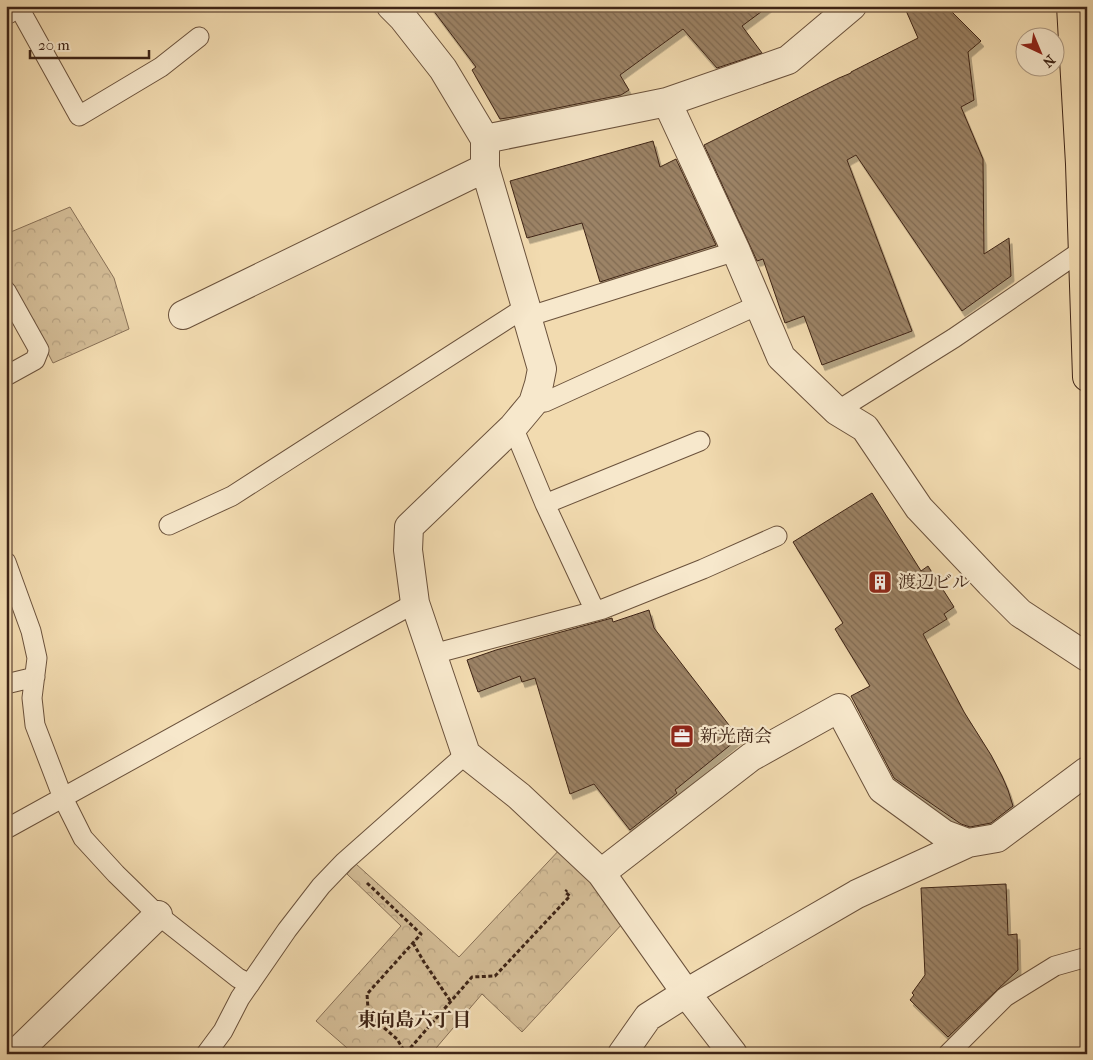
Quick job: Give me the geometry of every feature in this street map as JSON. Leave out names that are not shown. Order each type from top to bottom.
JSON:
[{"type":"highway","points":[[1071,6],[1083,164],[1087,377]]},
{"type":"street","points":[[6,10],[12,6]]},
{"type":"street","points":[[391,6],[443,69],[485,140],[485,168],[542,369],[540,384],[533,403],[513,427],[409,528],[408,550],[415,603],[466,754],[519,796],[601,873],[686,993],[733,1054]]},
{"type":"street","points":[[485,140],[667,102],[788,60],[852,6]]},
{"type":"street","points":[[667,102],[736,251],[781,357],[837,411],[865,428],[919,508],[1020,613],[1087,657]]},
{"type":"street","points":[[183,315],[485,168]]},
{"type":"street","points":[[601,873],[750,757],[839,708],[882,789],[944,834],[968,843]]},
{"type":"street","points":[[622,1054],[648,1017],[686,993],[857,894],[968,843],[997,838],[1087,771]]},
{"type":"street","points":[[15,1054],[158,915]]},
{"type":"lane","points":[[18,6],[79,116],[161,67],[199,37]]},
{"type":"lane","points":[[837,411],[954,338],[1084,250]]},
{"type":"lane","points":[[168,525],[232,496],[526,312],[736,251]]},
{"type":"lane","points":[[6,291],[39,350],[35,360],[6,376]]},
{"type":"lane","points":[[533,403],[545,402],[758,305]]},
{"type":"lane","points":[[513,427],[544,504],[595,610]]},
{"type":"lane","points":[[544,504],[700,442]]},
{"type":"lane","points":[[433,654],[603,608],[703,569],[778,536]]},
{"type":"lane","points":[[6,562],[31,631],[37,658],[32,698],[35,725],[63,798],[83,838],[158,915],[238,978],[250,984]]},
{"type":"lane","points":[[6,829],[415,603]]},
{"type":"lane","points":[[6,684],[35,677]]},
{"type":"lane","points":[[206,1054],[223,1031],[240,998],[287,930],[321,886],[344,862],[466,754]]},
{"type":"lane","points":[[948,1054],[1005,998],[1055,966],[1087,957]]},
{"type":"path","points":[[344,862],[422,934],[367,994],[368,1009],[376,1020],[397,1039],[406,1053],[472,977],[495,976],[570,896],[565,892],[570,886]]},
{"type":"path","points":[[414,943],[450,1002]]},
{"type":"green space","points":[[70,207],[114,278],[129,329],[53,363],[6,271],[6,234]]},
{"type":"green space","points":[[562,847],[594,874],[623,923],[522,1032],[482,994],[431,1054],[354,1054],[316,1021],[401,926],[347,874],[356,864],[459,957]]},
{"type":"building","points":[[430,6],[769,6],[742,26],[762,53],[717,68],[683,29],[620,75],[629,90],[621,95],[500,119],[472,70],[476,67]]},
{"type":"building","points":[[904,6],[946,6],[981,41],[968,52],[974,100],[961,107],[983,159],[984,254],[1009,238],[1011,276],[962,311],[856,155],[847,160],[912,331],[822,365],[804,316],[785,323],[763,259],[757,261],[704,145],[918,38]]},
{"type":"building","points":[[653,141],[660,167],[676,159],[716,245],[600,282],[582,223],[527,238],[510,181]]},
{"type":"building","points":[[872,493],[921,571],[928,566],[954,607],[944,614],[947,619],[923,634],[964,712],[991,755],[1008,790],[1013,806],[991,823],[970,827],[961,824],[894,778],[851,696],[870,686],[835,629],[843,623],[793,542]]},
{"type":"building","points":[[649,610],[654,628],[739,738],[675,790],[677,793],[630,830],[594,784],[570,794],[535,678],[522,682],[520,676],[478,692],[467,660],[496,650],[612,618],[613,622]]},
{"type":"building","points":[[1006,884],[1008,935],[1017,934],[1018,970],[948,1037],[910,1000],[914,995],[912,993],[925,975],[921,888]]},
{"type":"place","name":"渡辺ビル","points":[[880,582]]},
{"type":"place","name":"新光商会","points":[[682,736]]},
{"type":"district","name":"東向島六丁目","points":[[414,1020]]}]
